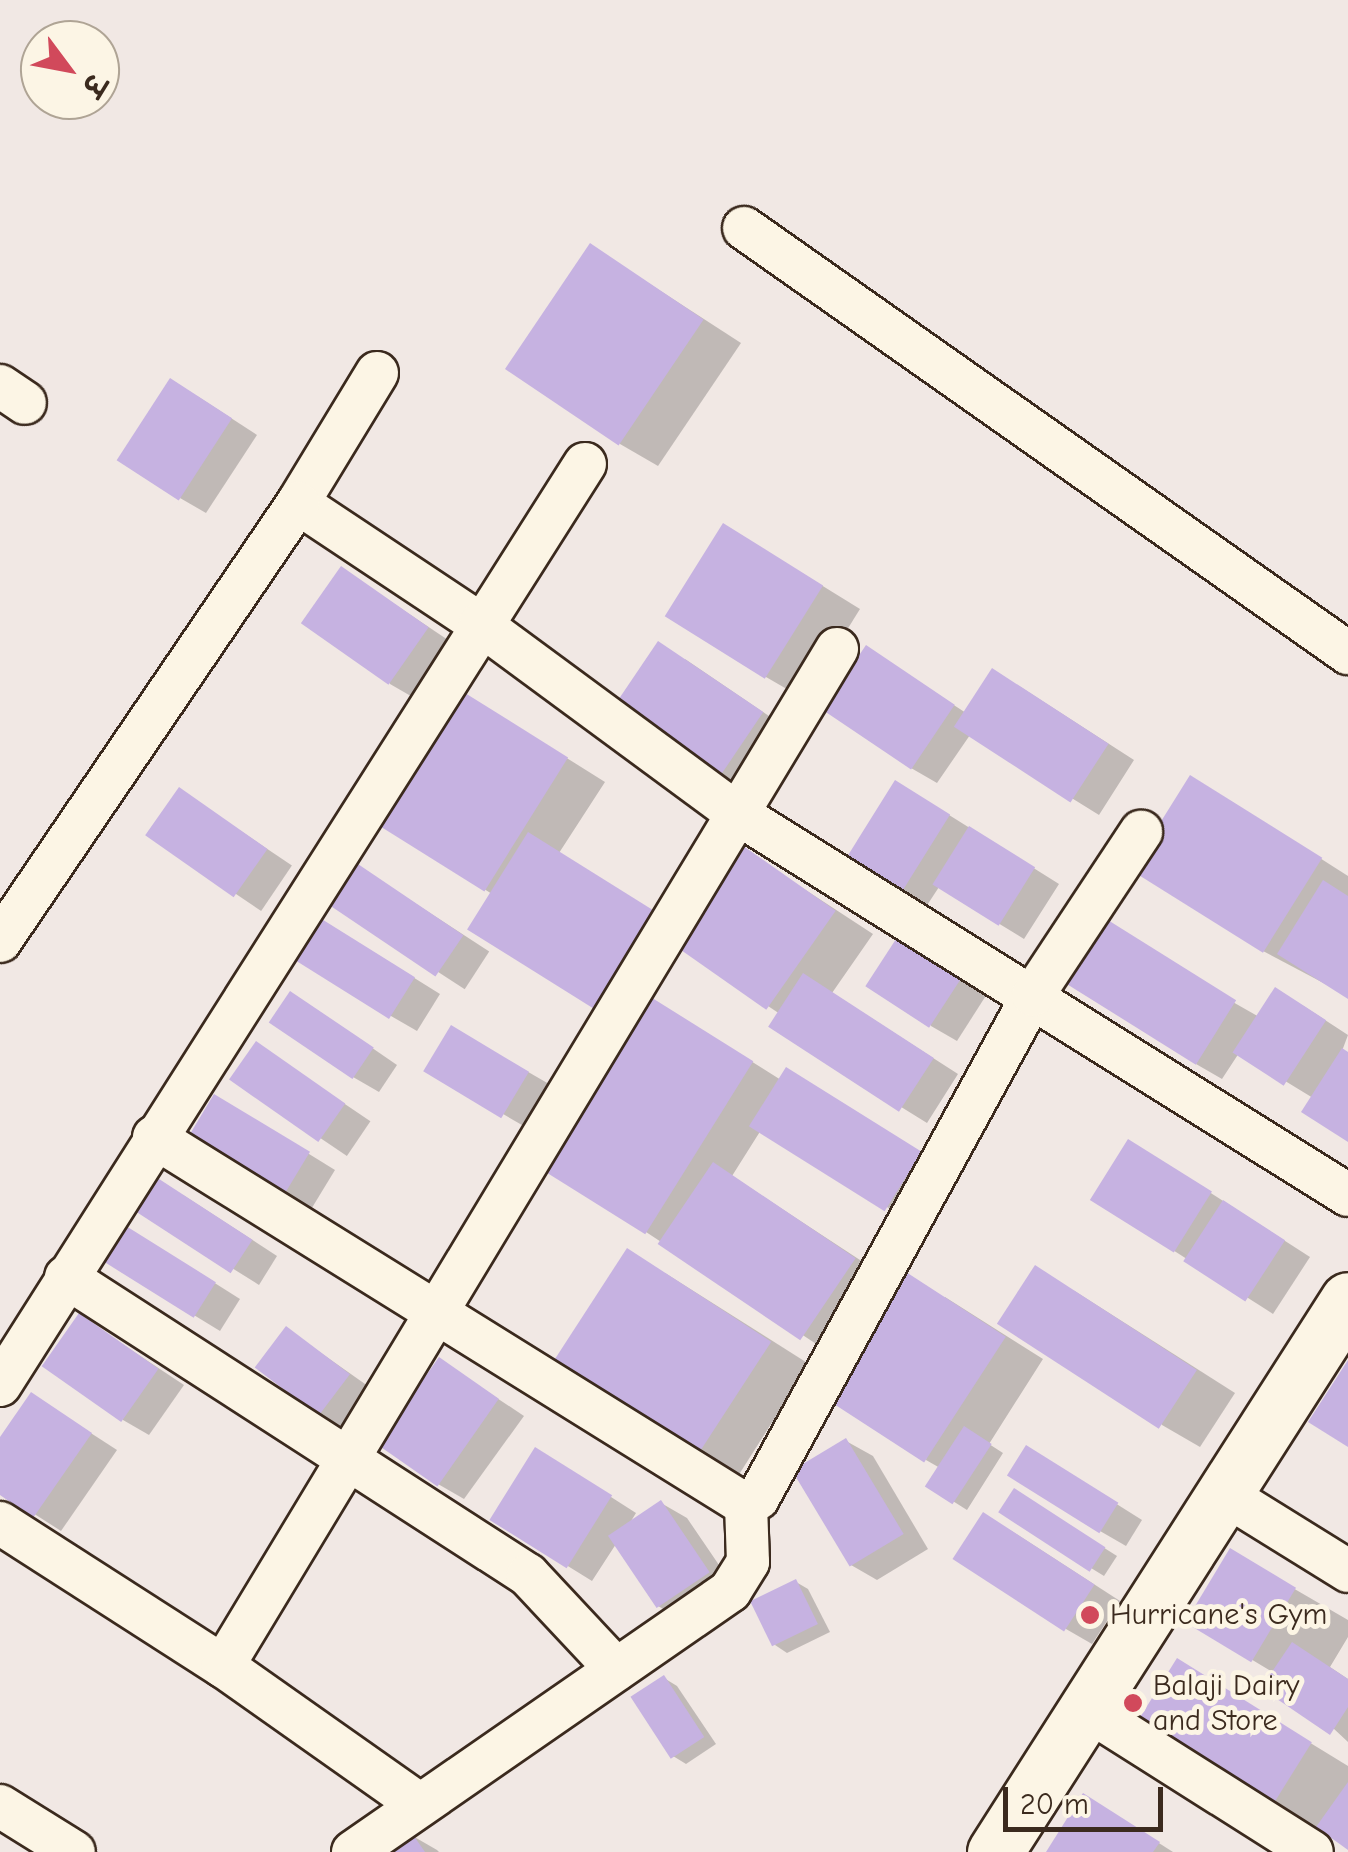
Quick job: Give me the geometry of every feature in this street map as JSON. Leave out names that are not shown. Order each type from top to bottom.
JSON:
[{"type":"street","points":[[744,228],[1348,654]]},
{"type":"street","points":[[0,941],[298,502],[377,373]]},
{"type":"street","points":[[0,1385],[585,464]]},
{"type":"street","points":[[298,502],[480,624],[738,814],[1033,994],[1348,1196]]},
{"type":"street","points":[[223,1666],[349,1458],[430,1314],[836,649]]},
{"type":"street","points":[[746,1505],[758,1498],[1033,994],[1141,832]]},
{"type":"street","points":[[154,1137],[430,1314],[746,1505]]},
{"type":"street","points":[[66,1277],[528,1574],[616,1669]]},
{"type":"street","points":[[994,1852],[1348,1300]]},
{"type":"street","points":[[1224,1494],[1348,1570]]},
{"type":"street","points":[[353,1852],[738,1582],[748,1562],[746,1505]]},
{"type":"street","points":[[0,1523],[223,1666],[420,1805]]},
{"type":"street","points":[[1086,1709],[1312,1852]]},
{"type":"street","points":[[0,1806],[74,1852]]},
{"type":"building","points":[[590,243],[704,320],[619,446],[505,369]]},
{"type":"building","points":[[170,378],[232,418],[179,500],[117,460]]},
{"type":"building","points":[[723,523],[823,586],[765,679],[665,616]]},
{"type":"building","points":[[341,566],[429,627],[388,685],[301,623]]},
{"type":"building","points":[[658,641],[763,712],[720,776],[615,705]]},
{"type":"building","points":[[866,645],[955,705],[911,769],[822,710]]},
{"type":"building","points":[[992,668],[1109,744],[1070,802],[954,727]]},
{"type":"building","points":[[457,688],[568,757],[484,891],[373,822]]},
{"type":"building","points":[[1190,775],[1322,858],[1263,953],[1131,870]]},
{"type":"building","points":[[895,780],[950,814],[892,907],[837,872]]},
{"type":"building","points":[[179,787],[267,849],[234,897],[145,835]]},
{"type":"building","points":[[969,826],[1035,867],[999,926],[932,885]]},
{"type":"building","points":[[528,832],[655,911],[594,1009],[467,930]]},
{"type":"building","points":[[739,843],[836,911],[766,1010],[670,942]]},
{"type":"building","points":[[349,858],[463,935],[435,977],[321,899]]},
{"type":"building","points":[[1323,880],[1348,896],[1348,999],[1277,954]]},
{"type":"building","points":[[1103,917],[1236,1000],[1196,1065],[1063,981]]},
{"type":"building","points":[[320,918],[415,977],[389,1019],[294,960]]},
{"type":"building","points":[[898,936],[962,977],[929,1028],[865,986]]},
{"type":"building","points":[[803,973],[934,1058],[899,1112],[768,1027]]},
{"type":"building","points":[[1275,987],[1326,1020],[1284,1086],[1233,1052]]},
{"type":"building","points":[[290,991],[374,1047],[352,1079],[269,1023]]},
{"type":"building","points":[[649,996],[753,1061],[645,1234],[541,1169]]},
{"type":"building","points":[[451,1025],[529,1072],[501,1118],[423,1071]]},
{"type":"building","points":[[256,1041],[345,1104],[318,1142],[229,1080]]},
{"type":"building","points":[[1342,1048],[1348,1052],[1348,1142],[1301,1112]]},
{"type":"building","points":[[786,1067],[922,1152],[885,1211],[749,1126]]},
{"type":"building","points":[[214,1094],[310,1152],[283,1197],[187,1139]]},
{"type":"building","points":[[1128,1139],[1212,1191],[1174,1253],[1090,1200]]},
{"type":"building","points":[[713,1162],[856,1258],[800,1340],[658,1244]]},
{"type":"building","points":[[156,1177],[252,1240],[231,1273],[134,1211]]},
{"type":"building","points":[[1223,1200],[1285,1240],[1245,1302],[1183,1261]]},
{"type":"building","points":[[126,1226],[216,1282],[194,1318],[104,1262]]},
{"type":"building","points":[[627,1248],[771,1342],[692,1464],[547,1370]]},
{"type":"building","points":[[1035,1265],[1197,1370],[1159,1429],[997,1324]]},
{"type":"building","points":[[906,1272],[1006,1337],[924,1463],[824,1398]]},
{"type":"building","points":[[79,1313],[158,1369],[121,1422],[42,1366]]},
{"type":"building","points":[[286,1326],[350,1374],[319,1416],[255,1368]]},
{"type":"building","points":[[439,1357],[499,1399],[437,1487],[378,1445]]},
{"type":"building","points":[[1348,1360],[1348,1447],[1308,1422]]},
{"type":"building","points":[[31,1392],[92,1433],[33,1518],[0,1495],[0,1437]]},
{"type":"building","points":[[964,1426],[992,1444],[952,1504],[925,1486]]},
{"type":"building","points":[[846,1438],[904,1534],[850,1566],[792,1470]]},
{"type":"building","points":[[1026,1445],[1118,1503],[1099,1533],[1007,1476]]},
{"type":"building","points":[[535,1447],[612,1495],[567,1568],[489,1520]]},
{"type":"building","points":[[1014,1488],[1105,1547],[1090,1572],[998,1512]]},
{"type":"building","points":[[661,1500],[710,1572],[657,1608],[608,1536]]},
{"type":"building","points":[[983,1512],[1095,1584],[1064,1631],[953,1559]]},
{"type":"building","points":[[1230,1548],[1296,1588],[1251,1662],[1185,1623]]},
{"type":"building","points":[[796,1579],[818,1624],[772,1646],[750,1601]]},
{"type":"building","points":[[1292,1642],[1348,1679],[1348,1707],[1330,1735],[1261,1688]]},
{"type":"building","points":[[1177,1658],[1312,1742],[1273,1804],[1138,1720]]},
{"type":"building","points":[[664,1675],[704,1737],[671,1759],[630,1697]]},
{"type":"building","points":[[1348,1782],[1348,1850],[1316,1827]]},
{"type":"building","points":[[1083,1793],[1160,1842],[1153,1852],[1046,1852]]},
{"type":"building","points":[[411,1832],[425,1852],[382,1852]]},
{"type":"place","name":"Hurricane's Gym","points":[[1090,1615]]},
{"type":"place","name":"Balaji Dairy and Store","points":[[1133,1703]]}]
